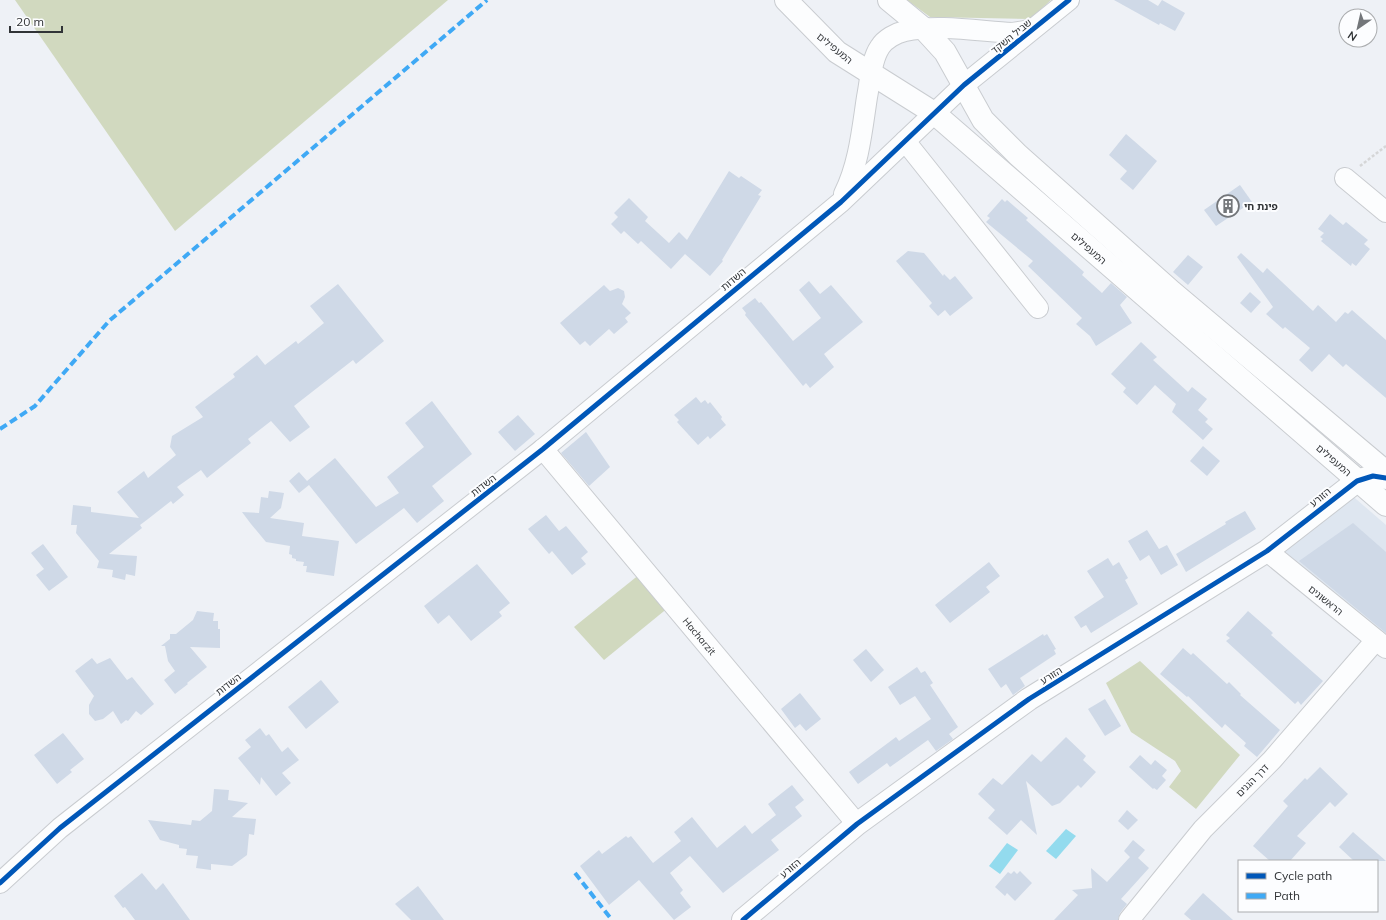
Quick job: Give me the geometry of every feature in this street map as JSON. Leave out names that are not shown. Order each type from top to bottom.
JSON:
[{"type":"street","name":"המעפילים","points":[[786,0],[837,52],[934,113],[1386,506]]},
{"type":"street","points":[[889,0],[923,28],[945,52],[983,120],[1018,155],[1172,292],[1386,472]]},
{"type":"street","name":"שביל השקד","points":[[964,85],[1069,0]]},
{"type":"street","name":"שביל השקד","points":[[923,28],[1012,33],[1025,31],[1037,26]]},
{"type":"street","name":"השדות","points":[[841,202],[854,173],[871,74],[879,48],[885,42],[904,31],[923,28]]},
{"type":"street","name":"השדות","points":[[0,883],[60,828],[543,449],[841,202],[964,85]]},
{"type":"street","points":[[905,141],[1038,308]]},
{"type":"street","points":[[1345,178],[1386,212]]},
{"type":"street","name":"Hacharzit","points":[[543,449],[856,824]]},
{"type":"street","name":"הזורע","points":[[743,920],[856,824],[1029,699],[1267,551],[1357,481],[1373,476],[1386,478]]},
{"type":"street","name":"הראשונים","points":[[1267,551],[1381,644]]},
{"type":"street","name":"דרך הגנים","points":[[1129,920],[1203,829],[1272,760],[1381,644]]},
{"type":"path","points":[[1345,178],[1386,146]]},
{"type":"shaded area","points":[[1349,493],[1386,525],[1386,643],[1277,553]]},
{"type":"green space","points":[[15,0],[448,0],[175,231]]},
{"type":"green space","points":[[907,0],[1051,0],[1030,19],[930,17]]},
{"type":"green space","points":[[640,574],[669,607],[604,660],[574,627]]},
{"type":"green space","points":[[1140,661],[1240,755],[1196,809],[1169,787],[1181,771],[1175,761],[1131,732],[1106,683]]},
{"type":"water","points":[[1066,829],[1076,836],[1056,859],[1046,851]]},
{"type":"water","points":[[1007,843],[1018,850],[1000,874],[989,866]]},
{"type":"building","points":[[1114,0],[1148,0],[1158,6],[1162,0],[1185,13],[1175,31],[1160,23],[1159,25]]},
{"type":"building","points":[[1126,134],[1157,161],[1133,190],[1120,179],[1127,171],[1109,155]]},
{"type":"building","points":[[729,171],[739,178],[741,176],[762,190],[758,195],[761,196],[722,260],[723,261],[710,276],[685,254],[671,269],[641,241],[638,244],[624,231],[621,234],[611,224],[618,217],[614,213],[629,198],[648,217],[645,221],[669,243],[679,232],[687,240]]},
{"type":"building","name":"פינת חי","points":[[1240,185],[1252,202],[1216,226],[1204,210]]},
{"type":"building","points":[[1002,199],[1005,202],[1007,200],[1028,218],[1026,220],[1084,272],[1082,275],[1102,293],[1111,283],[1127,297],[1120,305],[1132,323],[1096,346],[1090,336],[1076,324],[1082,318],[1028,266],[1033,261],[986,222],[990,218],[987,216]]},
{"type":"building","points":[[1330,214],[1343,225],[1346,222],[1368,240],[1364,244],[1370,249],[1356,266],[1352,263],[1351,266],[1321,241],[1323,239],[1320,237],[1324,233],[1318,229]]},
{"type":"building","points":[[908,251],[924,253],[943,276],[944,274],[950,280],[955,276],[973,298],[950,316],[945,310],[938,316],[929,306],[932,303],[896,261]]},
{"type":"building","points":[[1241,253],[1263,273],[1267,268],[1313,311],[1318,305],[1336,322],[1345,312],[1348,314],[1352,310],[1386,340],[1386,398],[1346,364],[1343,367],[1329,354],[1312,372],[1299,360],[1310,348],[1285,327],[1283,329],[1266,314],[1273,307],[1237,257]]},
{"type":"building","points":[[1188,255],[1203,267],[1188,285],[1173,272]]},
{"type":"building","points":[[809,281],[820,294],[831,285],[863,322],[824,354],[834,367],[810,388],[806,383],[803,386],[745,315],[746,313],[742,308],[755,298],[759,303],[761,302],[793,341],[821,318],[799,290]]},
{"type":"building","points":[[338,284],[384,341],[356,364],[353,360],[294,406],[310,427],[290,442],[271,421],[248,439],[251,443],[207,478],[201,470],[177,487],[184,495],[173,504],[171,501],[140,525],[142,528],[109,554],[137,556],[135,576],[126,574],[125,580],[112,577],[113,570],[97,568],[99,561],[76,533],[77,525],[71,525],[73,505],[91,507],[91,512],[139,518],[117,492],[144,471],[148,478],[176,455],[170,447],[172,436],[203,417],[195,407],[235,377],[233,374],[257,355],[265,365],[296,341],[298,344],[324,323],[310,306]]},
{"type":"building","points":[[604,285],[610,291],[618,288],[624,291],[625,297],[622,304],[631,313],[625,318],[628,322],[614,334],[609,329],[590,346],[585,341],[580,345],[560,323]]},
{"type":"building","points":[[1250,292],[1261,302],[1251,313],[1240,303]]},
{"type":"building","points":[[1141,342],[1157,357],[1153,360],[1188,392],[1192,387],[1207,399],[1198,410],[1208,419],[1205,422],[1213,429],[1203,440],[1172,412],[1176,404],[1155,385],[1137,405],[1123,392],[1126,388],[1111,374]]},
{"type":"building","points":[[696,397],[701,403],[705,400],[708,404],[710,402],[722,417],[721,419],[726,425],[710,439],[708,436],[698,445],[677,422],[679,420],[674,415]]},
{"type":"building","points":[[432,401],[472,454],[432,486],[444,501],[417,523],[404,508],[356,544],[309,485],[299,493],[289,481],[299,472],[307,481],[335,458],[376,507],[399,493],[387,477],[424,447],[405,423]]},
{"type":"building","points":[[518,415],[535,434],[515,451],[498,432]]},
{"type":"building","points":[[586,432],[610,467],[589,486],[561,453]]},
{"type":"building","points":[[1203,446],[1220,461],[1207,476],[1190,461]]},
{"type":"building","points":[[269,491],[284,493],[281,508],[270,518],[304,523],[302,536],[339,541],[334,576],[306,572],[307,566],[303,566],[304,562],[296,561],[296,559],[292,558],[292,555],[289,554],[290,546],[266,542],[251,524],[242,512],[259,513],[261,497],[268,498]]},
{"type":"building","points":[[1245,511],[1256,529],[1186,572],[1176,554],[1226,524],[1225,522]]},
{"type":"building","points":[[546,515],[559,531],[566,526],[588,552],[581,558],[586,564],[572,575],[552,551],[549,554],[528,529]]},
{"type":"building","points":[[1353,523],[1386,552],[1386,633],[1299,561]]},
{"type":"building","points":[[1147,530],[1159,549],[1167,545],[1178,565],[1161,575],[1149,555],[1140,561],[1128,541]]},
{"type":"building","points":[[43,544],[68,577],[49,591],[36,575],[44,569],[31,553]]},
{"type":"building","points":[[1108,558],[1113,566],[1119,562],[1128,578],[1125,580],[1138,604],[1091,633],[1086,625],[1081,628],[1074,617],[1104,597],[1087,571]]},
{"type":"building","points":[[989,562],[1000,576],[986,587],[990,592],[950,623],[935,605]]},
{"type":"building","points":[[477,564],[510,603],[499,612],[502,616],[471,641],[449,615],[438,624],[424,606]]},
{"type":"building","points":[[197,611],[214,613],[213,621],[218,621],[218,629],[220,629],[220,648],[190,647],[207,667],[175,694],[164,680],[175,671],[168,661],[165,646],[161,646],[170,639],[170,634],[176,634],[193,620]]},
{"type":"building","points":[[1248,611],[1273,633],[1271,635],[1323,681],[1301,705],[1298,701],[1295,704],[1226,641],[1230,638],[1226,635]]},
{"type":"building","points":[[1043,634],[1044,636],[1047,634],[1056,649],[1054,650],[1056,654],[1020,678],[1025,686],[1013,695],[1006,684],[1001,688],[988,669]]},
{"type":"building","points":[[1183,648],[1191,655],[1193,653],[1227,684],[1229,682],[1241,694],[1240,695],[1280,730],[1257,757],[1244,746],[1246,743],[1225,724],[1222,728],[1188,696],[1187,697],[1160,674]]},
{"type":"building","points":[[866,649],[884,670],[871,682],[853,660]]},
{"type":"building","points":[[92,658],[97,664],[110,658],[127,680],[132,677],[154,704],[141,715],[136,711],[128,721],[126,720],[121,724],[113,711],[103,719],[95,721],[89,714],[89,705],[94,696],[75,671]]},
{"type":"building","points":[[917,667],[921,673],[925,671],[933,683],[930,685],[958,727],[949,734],[953,739],[936,751],[928,740],[890,767],[887,763],[858,784],[849,772],[896,737],[899,741],[931,719],[915,696],[900,705],[888,687]]},
{"type":"building","points":[[321,680],[339,702],[306,729],[288,707]]},
{"type":"building","points":[[800,693],[821,719],[806,731],[800,724],[795,728],[781,709]]},
{"type":"building","points":[[1105,699],[1121,726],[1105,736],[1088,709]]},
{"type":"building","points":[[260,728],[266,736],[269,734],[282,752],[288,747],[299,760],[282,773],[291,783],[276,796],[261,777],[260,785],[238,758],[251,747],[245,740]]},
{"type":"building","points":[[63,733],[84,759],[70,770],[72,772],[57,784],[34,755]]},
{"type":"building","points":[[1066,737],[1086,756],[1083,760],[1096,772],[1081,788],[1078,785],[1060,803],[1052,806],[1026,781],[1037,835],[1021,820],[1007,835],[988,818],[995,810],[978,794],[993,778],[1002,785],[1032,754],[1041,762]]},
{"type":"building","points":[[1140,755],[1151,765],[1155,760],[1167,770],[1162,776],[1166,780],[1157,790],[1154,788],[1153,789],[1129,767]]},
{"type":"building","points":[[1320,767],[1348,794],[1335,807],[1330,802],[1297,836],[1306,843],[1291,860],[1269,860],[1253,846],[1288,806],[1283,801],[1305,778],[1307,780]]},
{"type":"building","points":[[792,785],[804,800],[795,807],[802,816],[771,840],[779,850],[723,893],[690,856],[670,873],[683,890],[680,893],[691,907],[674,920],[639,880],[609,905],[580,866],[599,850],[602,854],[626,836],[628,838],[631,836],[653,863],[681,841],[674,832],[692,817],[717,848],[745,825],[752,834],[776,815],[768,804]]},
{"type":"building","points":[[214,789],[229,790],[228,800],[248,803],[232,817],[256,819],[254,835],[249,834],[247,855],[232,866],[211,864],[211,870],[196,868],[198,856],[186,855],[187,849],[179,848],[179,845],[160,840],[148,820],[191,825],[192,820],[200,821],[212,811]]},
{"type":"building","points":[[1127,810],[1138,820],[1128,830],[1118,821]]},
{"type":"building","points":[[1353,832],[1386,861],[1353,860],[1339,847]]},
{"type":"building","points":[[1133,840],[1145,850],[1138,858],[1149,868],[1121,899],[1127,904],[1120,913],[1118,920],[1054,920],[1078,895],[1072,890],[1092,888],[1091,868],[1107,882],[1130,857],[1124,851]]},
{"type":"building","points":[[1014,871],[1017,874],[1020,871],[1032,883],[1015,901],[1007,893],[1005,896],[995,887],[1008,872],[1011,874]]},
{"type":"building","points":[[142,873],[156,890],[163,883],[190,920],[135,920],[114,896]]},
{"type":"building","points":[[418,886],[444,920],[411,920],[395,904]]},
{"type":"building","points":[[1203,893],[1233,920],[1191,920],[1184,914]]},
{"type":"marked path","points":[[0,429],[35,406],[109,321],[487,0]]},
{"type":"marked path","points":[[575,873],[612,920]]},
{"type":"cycle path","points":[[0,883],[60,828],[543,449],[841,202],[964,85],[1069,0]]},
{"type":"cycle path","points":[[743,920],[857,824],[1029,699],[1267,551],[1357,481],[1373,476],[1386,478]]},
{"type":"place","name":"פינת חי","points":[[1228,206]]}]
